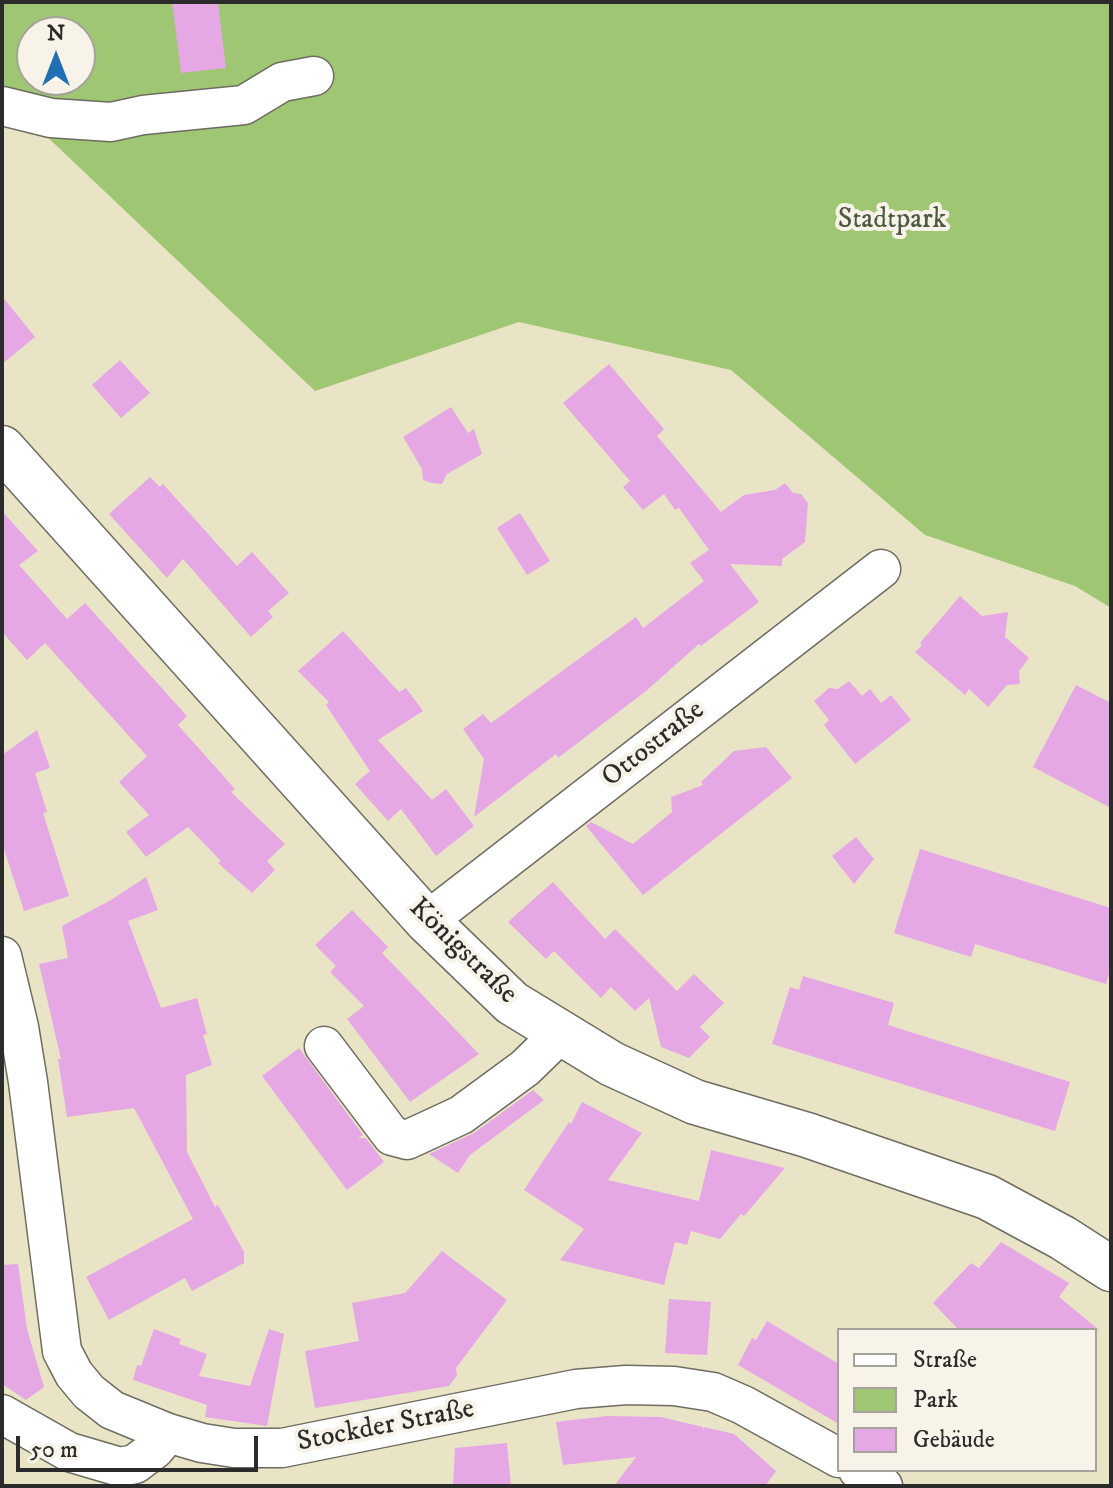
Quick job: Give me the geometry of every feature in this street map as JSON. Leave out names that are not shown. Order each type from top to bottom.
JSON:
[{"type":"main road","name":"Königstraße","points":[[2,448],[427,921],[512,1003],[612,1064],[695,1102],[807,1135],[987,1197],[1063,1238],[1111,1269]]},
{"type":"street","points":[[2,106],[51,118],[111,122],[143,115],[244,105],[282,82],[314,76]]},
{"type":"street","name":"Ottostraße","points":[[427,921],[881,569]]},
{"type":"street","name":"Stockder Straße","points":[[2,956],[28,1082],[62,1351],[74,1374],[89,1392],[112,1410],[202,1443],[234,1448],[282,1448],[576,1389],[626,1385],[674,1386],[723,1396],[837,1457]]},
{"type":"street","points":[[324,1046],[392,1136],[407,1140],[472,1107],[525,1068],[561,1033]]},
{"type":"street","points":[[2,1414],[69,1452],[120,1467],[135,1464],[155,1449],[168,1433]]},
{"type":"street","points":[[861,1472],[883,1486]]},
{"type":"green space","name":"Stadtpark","points":[[2,2],[1111,2],[1111,608],[1075,586],[925,535],[731,370],[519,322],[315,391],[2,94]]},
{"type":"building","points":[[172,2],[218,2],[226,68],[181,73]]},
{"type":"building","points":[[2,296],[35,337],[2,364]]},
{"type":"building","points":[[120,360],[150,393],[121,418],[92,385]]},
{"type":"building","points":[[609,364],[664,429],[657,436],[721,512],[744,495],[775,490],[785,483],[808,503],[805,542],[782,559],[782,566],[730,564],[759,602],[701,646],[699,644],[646,691],[558,758],[556,754],[474,817],[484,759],[463,729],[483,714],[491,723],[636,617],[643,628],[704,581],[690,563],[709,550],[679,508],[675,510],[664,494],[643,510],[623,487],[630,481],[563,403]]},
{"type":"building","points":[[451,407],[468,433],[474,429],[482,454],[447,474],[442,484],[432,483],[423,480],[422,469],[403,437]]},
{"type":"building","points":[[150,477],[160,487],[163,484],[237,566],[252,552],[289,593],[268,611],[273,617],[251,637],[183,559],[167,578],[109,514]]},
{"type":"building","points":[[2,511],[38,551],[19,565],[67,619],[85,603],[187,716],[178,725],[235,789],[231,792],[285,844],[267,861],[275,870],[252,893],[218,863],[221,861],[188,827],[146,857],[126,832],[149,815],[119,782],[147,756],[45,643],[27,660],[2,632]]},
{"type":"building","points":[[520,513],[550,561],[527,575],[497,528]]},
{"type":"building","points":[[960,596],[982,616],[1008,612],[1005,637],[1029,658],[1019,671],[1020,684],[1007,685],[988,707],[969,689],[965,695],[915,652]]},
{"type":"building","points":[[343,631],[399,692],[406,688],[423,711],[378,740],[432,800],[446,789],[474,826],[436,856],[401,809],[388,821],[355,784],[370,771],[326,705],[329,702],[298,671]]},
{"type":"building","points":[[849,681],[862,696],[870,689],[881,703],[891,695],[911,720],[855,764],[824,725],[829,720],[814,701],[829,688],[838,689]]},
{"type":"building","points":[[1076,685],[1111,703],[1111,808],[1033,767]]},
{"type":"building","points":[[37,730],[50,768],[35,773],[47,812],[43,813],[69,896],[24,911],[2,843],[2,755]]},
{"type":"building","points":[[766,747],[792,778],[643,895],[586,826],[591,822],[633,844],[672,812],[671,797],[703,785],[701,782],[734,751]]},
{"type":"building","points":[[856,837],[874,859],[854,884],[832,856]]},
{"type":"building","points":[[920,849],[1111,908],[1111,967],[1106,984],[975,944],[971,957],[894,933]]},
{"type":"building","points":[[146,877],[158,910],[128,921],[161,1008],[197,998],[212,1065],[186,1075],[187,1152],[215,1207],[218,1205],[244,1252],[244,1263],[192,1291],[185,1278],[109,1320],[86,1277],[193,1219],[134,1108],[67,1117],[58,1059],[61,1059],[39,964],[68,958],[62,926]]},
{"type":"building","points":[[553,882],[605,939],[615,929],[677,991],[694,974],[724,1003],[700,1027],[710,1037],[689,1058],[661,1047],[649,998],[635,1011],[611,987],[601,998],[554,951],[546,959],[508,922]]},
{"type":"building","points":[[352,910],[388,947],[382,953],[479,1054],[410,1102],[347,1019],[364,1006],[330,972],[336,966],[315,945]]},
{"type":"building","points":[[803,976],[894,1003],[888,1025],[1070,1082],[1055,1131],[772,1044],[790,987],[799,990]]},
{"type":"building","points":[[299,1048],[363,1135],[358,1138],[366,1138],[384,1162],[347,1190],[262,1076]]},
{"type":"building","points":[[533,1090],[544,1100],[470,1155],[458,1173],[429,1154],[474,1133]]},
{"type":"building","points":[[582,1102],[642,1133],[608,1180],[699,1201],[711,1150],[785,1168],[720,1239],[691,1231],[687,1245],[675,1242],[664,1285],[560,1260],[584,1229],[524,1190],[569,1122],[571,1124]]},
{"type":"building","points":[[1001,1242],[1069,1283],[1059,1297],[1097,1328],[957,1328],[933,1303],[971,1263],[979,1268]]},
{"type":"building","points":[[442,1251],[507,1300],[456,1368],[457,1375],[449,1386],[315,1408],[305,1351],[359,1341],[352,1303],[405,1293]]},
{"type":"building","points":[[18,1264],[27,1329],[44,1387],[26,1400],[2,1384],[2,1265]]},
{"type":"building","points":[[669,1299],[711,1302],[707,1355],[665,1353]]},
{"type":"building","points":[[767,1321],[837,1363],[837,1423],[738,1365],[752,1338],[756,1340]]},
{"type":"building","points":[[154,1329],[181,1339],[179,1344],[207,1354],[199,1376],[250,1386],[269,1329],[284,1334],[267,1426],[205,1417],[207,1405],[133,1380]]},
{"type":"building","points":[[607,1416],[661,1417],[703,1427],[703,1430],[704,1427],[734,1434],[776,1471],[765,1486],[614,1486],[636,1457],[563,1465],[556,1422]]},
{"type":"building","points":[[507,1443],[511,1486],[453,1486],[455,1448]]}]
